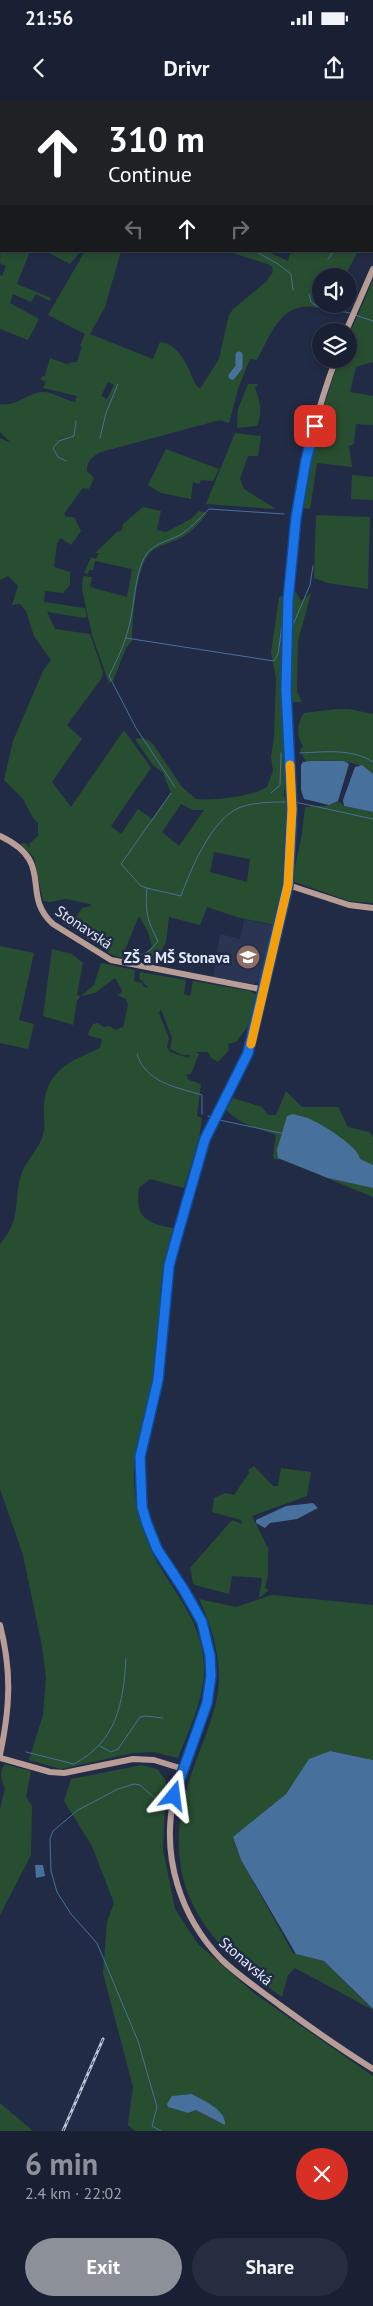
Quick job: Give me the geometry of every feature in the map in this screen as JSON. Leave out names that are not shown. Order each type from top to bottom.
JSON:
[{"type":"street","points":[[350,323],[373,270]]},
{"type":"street","name":"Stonavská","points":[[333,368],[306,460],[296,518],[288,600],[286,690],[292,809],[288,885],[265,990],[248,1053],[205,1139],[183,1209],[169,1266],[157,1386],[140,1457],[142,1507],[147,1524],[157,1549],[202,1622],[210,1656],[209,1690],[203,1716],[183,1769],[172,1811],[171,1853],[180,1895],[199,1931],[216,1953],[238,1974],[322,2036],[373,2069]]},
{"type":"street","name":"Stonavská","points":[[0,836],[24,850],[30,859],[39,904],[46,917],[53,924],[111,960],[265,990]]},
{"type":"street","points":[[288,885],[349,905],[373,908]]},
{"type":"street","points":[[0,1626],[8,1654],[10,1693],[0,1756],[14,1762],[64,1773],[133,1759],[154,1760],[183,1769]]},
{"type":"shaded area","points":[[344,761],[349,764],[338,801],[329,805],[304,799],[301,790],[301,765],[303,762]]},
{"type":"shaded area","points":[[362,765],[373,774],[373,812],[344,806],[343,800],[355,767]]},
{"type":"shaded area","points":[[244,919],[276,926],[262,979],[254,984],[213,977],[220,934],[240,939]]},
{"type":"shaded area","points":[[293,1114],[310,1119],[332,1131],[354,1149],[360,1159],[373,1165],[373,1188],[328,1178],[278,1158],[277,1150],[287,1116]]},
{"type":"shaded area","points":[[313,1503],[318,1508],[297,1519],[270,1523],[265,1528],[256,1523],[256,1520],[286,1506]]},
{"type":"shaded area","points":[[330,1751],[373,1760],[373,2009],[324,1961],[296,1954],[241,1860],[233,1837],[286,1794],[309,1759]]},
{"type":"shaded area","points":[[35,1865],[43,1865],[45,1876],[36,1878]]},
{"type":"shaded area","points":[[192,2094],[218,2110],[225,2120],[225,2125],[196,2110],[188,2113],[168,2107],[167,2104],[172,2096]]},
{"type":"green space","points":[[1,252],[30,252],[17,284],[51,298],[50,301],[36,294],[31,302],[13,294],[10,303],[39,319],[28,340],[0,329],[0,275],[2,276],[6,266],[0,263]]},
{"type":"green space","points":[[47,252],[80,252],[70,264]]},
{"type":"green space","points":[[84,252],[121,252],[105,307],[90,334],[153,359],[160,342],[173,347],[183,358],[196,385],[200,389],[219,359],[229,315],[233,309],[266,282],[273,272],[272,267],[268,264],[229,252],[268,252],[288,261],[291,252],[357,252],[349,268],[312,268],[312,308],[295,309],[286,314],[272,331],[257,360],[250,359],[239,386],[229,423],[220,420],[101,452],[93,457],[88,464],[87,471],[94,478],[89,489],[83,488],[81,490],[64,514],[66,517],[74,517],[81,531],[71,545],[61,538],[57,543],[54,567],[70,572],[70,585],[63,593],[45,591],[44,602],[85,608],[87,617],[84,618],[47,612],[55,629],[90,634],[103,672],[102,678],[67,725],[82,739],[52,782],[71,807],[124,730],[151,768],[111,826],[121,834],[138,809],[152,819],[171,793],[163,773],[152,764],[135,739],[145,739],[153,744],[182,787],[196,799],[232,798],[267,787],[273,771],[271,757],[274,738],[276,678],[271,653],[279,597],[296,592],[301,601],[311,593],[298,641],[297,691],[302,702],[282,702],[286,783],[283,796],[288,799],[286,857],[283,859],[283,895],[276,925],[240,918],[207,907],[200,925],[169,917],[166,942],[154,965],[140,961],[152,946],[148,932],[139,916],[124,952],[128,960],[112,955],[63,923],[65,918],[76,917],[82,908],[91,906],[90,904],[66,899],[50,902],[43,901],[34,857],[20,844],[25,843],[30,848],[29,844],[38,836],[38,823],[33,818],[23,799],[4,780],[13,741],[43,671],[51,660],[34,636],[26,611],[20,604],[12,605],[18,586],[8,576],[0,580],[0,438],[11,443],[0,432],[0,404],[11,404],[41,392],[50,393],[75,402],[77,396],[43,388],[46,382],[40,379],[45,376],[50,358],[69,365],[68,363],[77,362],[82,346],[80,346],[85,334],[48,315]],"holes":[[[108,382],[114,385],[107,399],[101,396]],[[181,804],[193,810],[204,810],[179,846],[162,832]],[[214,852],[250,859],[247,882],[210,872]]]},
{"type":"green space","points":[[373,280],[373,362],[357,367],[357,323],[354,323]]},
{"type":"green space","points":[[336,368],[356,368],[350,392],[373,396],[373,425],[356,424],[354,444],[349,446],[352,467],[317,463],[310,509],[302,508],[301,500],[312,453]]},
{"type":"green space","points":[[248,384],[258,384],[255,388],[260,407],[259,421],[257,426],[237,428],[238,409]]},
{"type":"green space","points":[[235,433],[261,436],[258,456],[248,456],[240,479],[244,489],[276,509],[206,504]]},
{"type":"green space","points":[[166,449],[219,469],[213,481],[201,480],[199,484],[193,482],[191,499],[161,493],[148,485]]},
{"type":"green space","points":[[352,475],[373,477],[373,500],[351,499]]},
{"type":"green space","points":[[143,507],[161,511],[157,530],[166,532],[191,519],[199,511],[207,513],[187,534],[157,548],[146,558],[138,580],[132,641],[126,648],[113,681],[109,683],[92,635],[82,589],[83,576],[92,577],[90,587],[127,597],[132,569],[95,561],[93,570],[89,570],[88,574],[84,573],[91,557],[96,559],[99,553],[95,553],[118,531],[120,532],[123,527],[122,525]]},
{"type":"green space","points":[[316,515],[370,517],[368,589],[328,583],[314,578]]},
{"type":"green space","points":[[349,709],[373,714],[373,774],[358,765],[341,761],[306,762],[300,750],[303,746],[298,734],[299,725],[304,713]]},
{"type":"green space","points":[[338,801],[344,806],[373,812],[373,903],[349,901],[292,881],[302,834],[305,807],[326,805]]},
{"type":"green space","points":[[0,946],[34,953],[19,1020],[34,1024],[28,1049],[0,1043]]},
{"type":"green space","points":[[52,949],[72,954],[83,963],[77,995],[81,996],[77,1000],[73,1025],[43,1016]]},
{"type":"green space","points":[[101,963],[135,970],[134,981],[142,983],[144,987],[149,988],[139,978],[140,972],[186,980],[184,994],[190,996],[193,981],[250,991],[258,996],[249,1025],[236,1042],[228,1044],[229,1050],[218,1062],[211,1058],[208,1052],[196,1052],[199,1054],[191,1074],[186,1075],[189,1080],[201,1084],[197,1116],[202,1118],[199,1139],[184,1188],[150,1179],[139,1188],[138,1198],[144,1217],[155,1224],[173,1228],[161,1281],[156,1367],[136,1450],[134,1489],[141,1522],[152,1553],[196,1628],[203,1658],[203,1686],[194,1717],[178,1758],[154,1752],[133,1753],[61,1769],[29,1760],[43,1715],[46,1678],[42,1646],[23,1555],[0,1489],[0,1244],[7,1235],[14,1218],[21,1175],[43,1135],[44,1104],[50,1082],[63,1067],[100,1048],[102,1039],[89,1036],[88,1033],[93,1024],[98,1023],[103,1027],[110,1026],[115,1030],[123,1027],[128,1005],[126,999],[117,995],[121,994],[122,990],[115,978],[95,993],[81,996],[94,985]],"holes":[[[161,1009],[172,1038],[170,1049],[182,1055],[191,1055],[188,1058],[170,1052],[167,1047],[169,1038],[159,1013]]]},
{"type":"green space","points":[[286,1091],[302,1107],[338,1107],[348,1127],[369,1132],[373,1137],[373,1197],[283,1160],[274,1159],[276,1135],[244,1123],[226,1110],[233,1098],[262,1107],[268,1115],[276,1115]]},
{"type":"green space","points":[[254,1466],[273,1486],[278,1486],[281,1468],[311,1472],[307,1496],[252,1516],[268,1548],[268,1575],[265,1588],[269,1590],[259,1598],[262,1578],[232,1576],[229,1594],[195,1585],[190,1568],[232,1520],[242,1524],[241,1520],[212,1512],[214,1498],[225,1493],[234,1495],[249,1473],[248,1470]]},
{"type":"green space","points":[[272,1595],[373,1605],[373,1760],[330,1751],[310,1759],[286,1794],[233,1838],[241,1860],[293,1953],[324,1961],[373,2010],[295,1968],[288,1975],[282,1997],[232,1957],[212,1935],[196,1911],[185,1885],[179,1857],[180,1826],[189,1781],[206,1736],[216,1702],[219,1676],[213,1636],[199,1599],[236,1607]]},
{"type":"green space","points":[[4,1764],[31,1771],[26,1797],[32,1806],[31,1855],[0,1915],[0,1810],[5,1788],[1,1776]]},
{"type":"green space","points":[[142,1765],[157,1769],[166,1781],[163,1850],[175,1909],[198,1944],[255,1994],[373,2076],[373,2131],[135,2131],[128,2125],[133,2087],[103,1973],[107,1922],[114,1903],[92,1846],[64,1801],[71,1779]],"holes":[[[192,2094],[213,2106],[221,2123],[196,2110],[189,2113],[168,2107],[167,2104],[183,2095]]]},
{"type":"green space","points":[[0,2103],[33,2131],[0,2131]]},
{"type":"waterway","points":[[257,252],[291,274],[293,290]]},
{"type":"waterway","points":[[328,259],[333,252]]},
{"type":"waterway","points":[[309,294],[312,303]]},
{"type":"waterway","points":[[355,315],[373,321]]},
{"type":"waterway","points":[[232,376],[239,367],[239,355]]},
{"type":"waterway","points":[[100,438],[106,413],[118,384]]},
{"type":"waterway","points":[[66,461],[58,457],[53,448],[59,441],[74,436],[76,421]]},
{"type":"waterway","points":[[175,787],[136,728],[109,676],[128,629],[138,575],[144,558],[152,548],[184,532],[209,509],[284,514]]},
{"type":"waterway","points":[[293,625],[310,585],[313,566]]},
{"type":"waterway","points":[[126,638],[274,661],[278,654],[282,626]]},
{"type":"waterway","points":[[271,793],[280,785],[281,753]]},
{"type":"waterway","points":[[300,753],[347,753],[373,762]]},
{"type":"waterway","points":[[147,888],[141,886],[121,864],[171,793]]},
{"type":"waterway","points":[[121,954],[142,955],[150,950],[158,941],[148,916],[146,903],[147,888],[181,896],[203,846],[230,813],[252,804],[288,802]]},
{"type":"waterway","points":[[295,802],[373,819]]},
{"type":"waterway","points":[[137,1054],[141,1064],[155,1078],[172,1086],[202,1095],[202,1114]]},
{"type":"waterway","points":[[219,1120],[281,1133]]},
{"type":"waterway","points":[[26,1752],[74,1764],[100,1744],[109,1733],[120,1706],[126,1659]]},
{"type":"waterway","points":[[100,1746],[111,1752],[118,1749],[140,1717],[163,1718]]},
{"type":"waterway","points":[[157,1800],[140,1785],[134,1784],[118,1789],[78,1810],[53,1831],[50,1839],[51,1871],[57,1892],[71,1914],[97,1943],[138,2041],[157,2107],[152,2126],[161,2131]]},
{"type":"railway","points":[[63,2131],[103,2039]]},
{"type":"slow traffic","points":[[251,1044],[288,885],[292,809],[290,765]]},
{"type":"place","name":"ZŠ a MŠ Stonava","points":[[248,957]]},
{"type":"route","points":[[174,1796],[207,1703],[211,1666],[202,1622],[157,1549],[147,1524],[142,1507],[140,1483],[141,1447],[156,1392],[169,1266],[183,1209],[205,1139],[242,1070],[248,1053],[288,885],[292,809],[286,690],[288,600],[296,518],[306,460],[315,426]]}]
